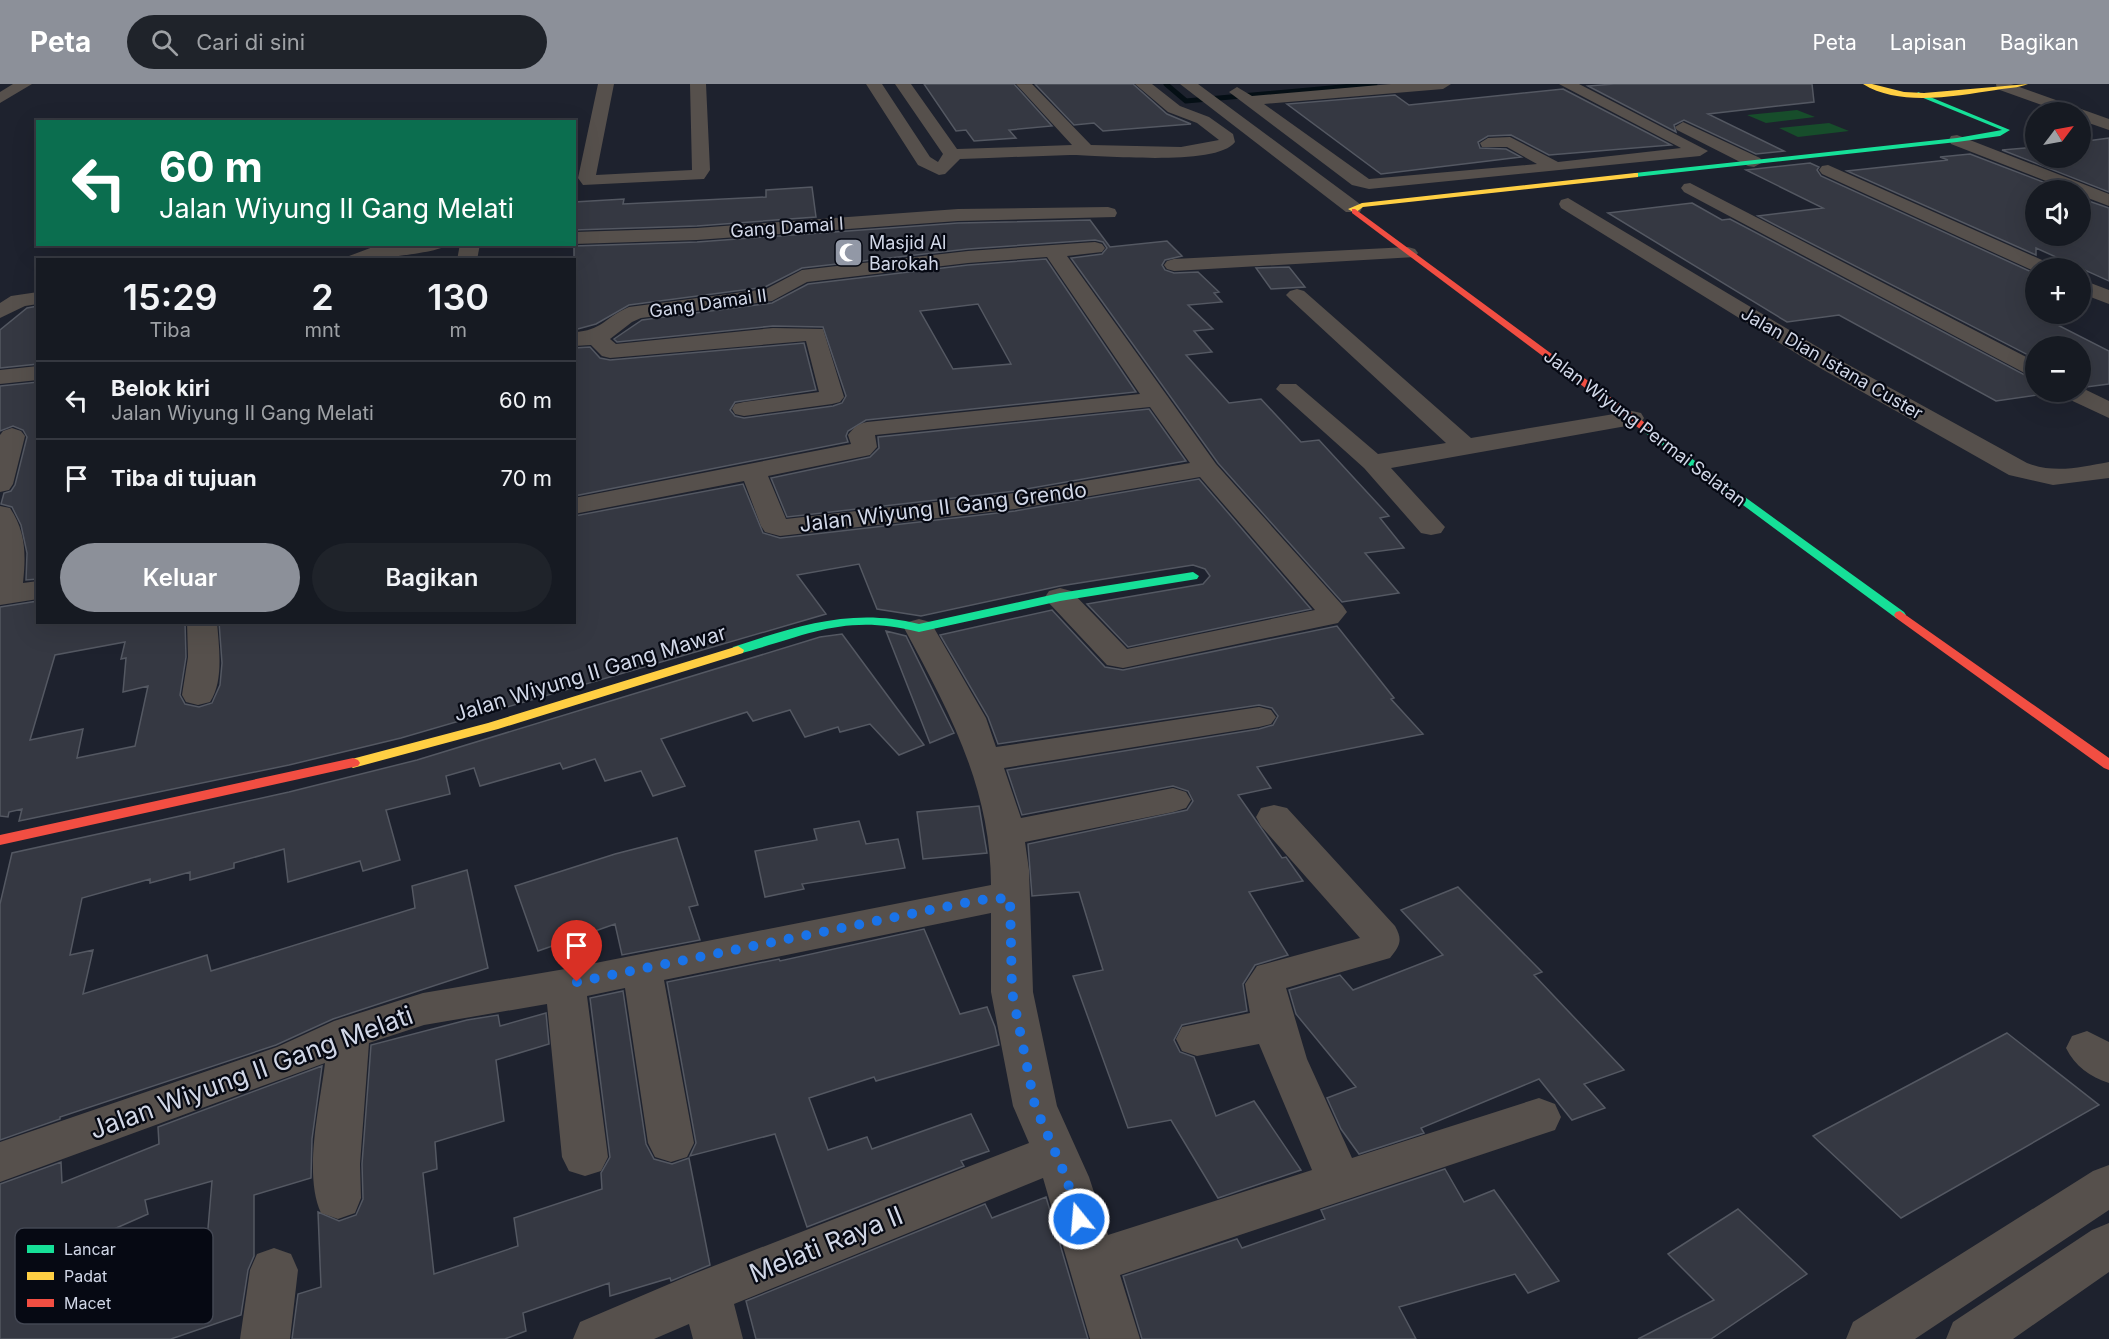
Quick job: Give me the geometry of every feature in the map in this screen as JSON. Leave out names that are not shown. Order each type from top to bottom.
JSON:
[{"type":"street","points":[[0,98],[24,84]]},
{"type":"street","points":[[606,84],[587,178],[598,182],[698,175],[702,170],[698,84]]},
{"type":"street","points":[[874,84],[919,155],[939,170],[955,196]]},
{"type":"street","points":[[903,84],[952,154]]},
{"type":"street","points":[[1024,84],[1086,150]]},
{"type":"street","points":[[952,154],[1086,150],[1172,152],[1214,147],[1227,142],[1227,138],[1212,126],[1174,109],[1143,84]]},
{"type":"street","name":"Jalan Wiyung Permai Selatan","points":[[1188,84],[1353,208],[1357,214],[1408,253],[1816,555],[2109,765]]},
{"type":"street","points":[[1240,94],[1332,84]]},
{"type":"street","points":[[1240,94],[1443,84]]},
{"type":"street","points":[[1240,94],[1364,183],[1388,184],[1696,153],[1701,150],[1567,84]]},
{"type":"street","points":[[1595,84],[1754,162]]},
{"type":"street","points":[[1866,84],[1890,93],[1918,94],[2025,84]]},
{"type":"street","points":[[1417,86],[1442,101]]},
{"type":"street","points":[[2002,86],[2047,102]]},
{"type":"street","points":[[1390,88],[1416,104]]},
{"type":"street","points":[[1353,208],[1957,140],[2000,134],[2007,130],[1918,94]]},
{"type":"street","points":[[2091,118],[2109,125]]},
{"type":"street","points":[[1957,140],[2109,200]]},
{"type":"street","points":[[1529,170],[1487,144],[1509,142],[1555,167]]},
{"type":"street","points":[[939,170],[951,159],[952,154]]},
{"type":"street","points":[[1828,170],[2025,259]]},
{"type":"street","points":[[1690,188],[2025,366]]},
{"type":"street","name":"Jalan Dian Istana Custer","points":[[1568,204],[1828,363],[2018,469],[2034,476],[2057,479],[2109,470]]},
{"type":"street","name":"Gang Damai I","points":[[576,238],[697,234],[958,215],[1108,213]]},
{"type":"street","points":[[363,258],[385,249],[417,246]]},
{"type":"street","name":"Gang Damai II","points":[[586,339],[629,314],[773,295],[802,276],[968,257],[1095,248]]},
{"type":"street","points":[[1053,251],[1156,399],[1186,436],[1206,468],[1332,610],[1331,615],[1123,659],[1118,658],[1060,597]]},
{"type":"street","points":[[1174,265],[1293,257],[1408,253]]},
{"type":"street","points":[[2091,290],[2109,298]]},
{"type":"street","points":[[0,312],[30,293]]},
{"type":"street","points":[[1297,295],[1464,446]]},
{"type":"street","points":[[586,339],[610,351],[732,341],[773,335],[815,334],[832,397],[744,409]]},
{"type":"street","points":[[0,377],[36,373]]},
{"type":"street","points":[[1288,389],[1373,463],[1431,527]]},
{"type":"street","points":[[576,506],[861,450],[864,447],[861,435],[871,428],[925,420],[1058,411],[1156,399]]},
{"type":"street","points":[[2091,402],[2109,411]]},
{"type":"street","points":[[1373,463],[1632,418]]},
{"type":"street","points":[[0,484],[6,436],[36,433]]},
{"type":"street","name":"Jalan Wiyung II Gang Grendo","points":[[748,471],[754,474],[775,526],[780,528],[1015,501],[1206,468]]},
{"type":"street","points":[[0,514],[9,530],[12,548],[3,595],[36,590]]},
{"type":"street","points":[[1115,1339],[1066,1177],[1035,1106],[1012,992],[1010,898],[1003,814],[969,718],[920,628],[1060,597],[1193,576]]},
{"type":"street","name":"Jalan Wiyung II Gang Mawar","points":[[0,840],[292,776],[460,735],[796,633],[863,619],[884,618],[907,621],[920,628]]},
{"type":"street","points":[[198,695],[204,657],[202,624]]},
{"type":"street","points":[[984,760],[1259,717]]},
{"type":"street","points":[[1006,833],[1173,800]]},
{"type":"street","points":[[1274,818],[1381,936],[1381,942],[1376,948],[1271,977],[1265,984],[1275,1025],[1302,1099],[1340,1182]]},
{"type":"street","name":"Jalan Wiyung II Gang Melati","points":[[0,1162],[292,1059],[349,1033],[423,1009],[565,985],[979,900],[1010,898]]},
{"type":"street","points":[[642,968],[671,1143]]},
{"type":"street","points":[[565,985],[585,1157]]},
{"type":"street","points":[[1197,1039],[1275,1025]]},
{"type":"street","points":[[338,1198],[337,1164],[349,1033]]},
{"type":"street","points":[[1092,1262],[1539,1117]]},
{"type":"street","name":"Melati Raya II","points":[[598,1339],[706,1292],[1055,1153]]},
{"type":"street","points":[[1871,1339],[2109,1185]]},
{"type":"street","points":[[1971,1339],[2109,1245]]},
{"type":"street","points":[[265,1339],[274,1270]]},
{"type":"street","points":[[706,1292],[718,1339]]},
{"type":"green space","points":[[1797,110],[1815,117],[1766,123],[1747,115]]},
{"type":"green space","points":[[1829,123],[1849,131],[1798,137],[1779,128]]},
{"type":"building","points":[[924,84],[1014,84],[1052,126],[1009,130],[1016,138],[974,141],[966,130],[956,131]]},
{"type":"building","points":[[1035,84],[1133,84],[1167,114],[1191,124],[1103,131],[1094,123],[1074,125]]},
{"type":"building","points":[[1812,84],[1814,102],[1708,114],[1784,151],[1756,154],[1684,120],[1674,125],[1676,132],[1588,86]]},
{"type":"building","points":[[1563,89],[1671,145],[1549,155],[1511,135],[1488,136],[1478,142],[1480,148],[1506,149],[1521,157],[1381,174],[1287,104],[1395,95],[1409,105]]},
{"type":"building","points":[[2109,138],[2109,192],[2091,185],[2091,180],[2078,180],[2048,168],[2091,168],[2091,140]]},
{"type":"building","points":[[2025,148],[2025,159],[2002,150]]},
{"type":"building","points":[[1970,154],[2038,180],[2025,180],[2025,246],[2091,246],[2091,202],[2109,208],[2109,281],[2091,273],[2091,258],[2058,258],[2036,248],[2036,255],[1847,171],[1948,160],[1940,157]]},
{"type":"building","points":[[1810,163],[1819,167],[1817,170],[1821,176],[2025,269],[2025,324],[2056,324],[2079,336],[2025,336],[2025,353],[1758,216],[1823,208],[1746,170]]},
{"type":"building","points":[[812,187],[816,217],[697,226],[576,230],[576,202],[624,199],[623,204],[766,197],[766,190]]},
{"type":"building","points":[[1692,203],[1722,220],[1730,219],[2025,375],[2025,397],[1996,401],[1839,315],[1787,322],[1608,213]]},
{"type":"building","points":[[1090,220],[1110,247],[1167,241],[1182,256],[1165,260],[1162,265],[1165,270],[1174,273],[1198,272],[1219,292],[1214,293],[1222,302],[1188,305],[1213,329],[1194,331],[1212,352],[1186,355],[1229,403],[1261,399],[1301,442],[1319,440],[1389,516],[1380,518],[1404,548],[1365,553],[1399,593],[1342,602],[1218,463],[1071,258],[1102,254],[1107,248],[1103,242],[1095,240],[968,249],[802,268],[765,287],[629,305],[596,324],[576,329],[574,246],[697,242],[958,223]]},
{"type":"building","points":[[1046,259],[1136,392],[866,420],[848,431],[846,436],[848,442],[576,496],[576,348],[590,347],[600,358],[610,360],[804,343],[816,390],[735,402],[730,410],[735,416],[744,418],[842,403],[846,396],[823,327],[773,326],[617,342],[614,339],[642,320],[772,303],[808,284],[968,265]],"holes":[[[978,304],[1011,364],[953,369],[920,311]]]},
{"type":"building","points":[[1289,267],[1305,287],[1271,289],[1256,268]]},
{"type":"building","points":[[36,306],[36,364],[0,368],[0,330],[27,308]]},
{"type":"building","points":[[2091,342],[2109,351],[2109,384],[2091,386]]},
{"type":"building","points":[[36,382],[36,579],[26,580],[27,553],[21,525],[12,507],[1,504],[4,493],[11,491],[15,485],[27,437],[23,430],[13,426],[0,431],[0,386]]},
{"type":"building","points":[[1149,409],[1186,461],[1015,491],[787,517],[771,478],[870,457],[879,448],[878,437]]},
{"type":"building","points":[[1199,479],[1311,609],[1128,647],[1087,604],[1203,584],[1210,576],[1205,569],[1193,565],[1060,586],[921,616],[877,609],[859,564],[797,575],[826,614],[401,738],[289,765],[19,821],[22,809],[9,812],[8,817],[0,816],[0,607],[36,601],[36,624],[185,624],[186,657],[180,695],[185,704],[199,707],[212,703],[220,685],[222,663],[219,624],[576,624],[576,516],[743,484],[763,533],[780,538],[1015,511]],"holes":[[[125,642],[121,659],[126,658],[123,692],[148,686],[135,746],[77,758],[83,729],[30,740],[55,655]]]},
{"type":"building","points":[[1052,610],[1105,667],[1123,670],[1337,626],[1394,698],[1391,699],[1423,734],[1257,767],[1271,788],[1238,795],[1282,858],[1286,857],[1303,881],[1249,892],[1288,955],[1255,965],[1243,984],[1247,1011],[1182,1025],[1174,1040],[1180,1052],[1194,1057],[1216,1116],[1254,1101],[1301,1170],[1218,1198],[1171,1120],[1128,1128],[1073,976],[1103,970],[1079,892],[1032,896],[1028,844],[1187,810],[1193,801],[1188,791],[1173,786],[1022,815],[1007,770],[1259,729],[1273,725],[1278,716],[1272,708],[1259,705],[998,744],[988,717],[940,635]]},
{"type":"building","points":[[886,631],[906,636],[954,733],[930,743]]},
{"type":"building","points":[[842,634],[924,745],[899,755],[870,724],[840,732],[838,727],[805,737],[790,710],[753,721],[747,712],[661,739],[685,786],[653,796],[641,771],[605,781],[595,759],[563,769],[560,763],[480,786],[474,768],[446,776],[450,794],[386,810],[400,860],[363,871],[360,861],[288,882],[284,849],[234,863],[234,868],[190,880],[190,872],[150,883],[150,879],[82,898],[70,955],[93,950],[83,994],[207,955],[211,971],[415,908],[412,886],[467,870],[488,968],[333,1019],[276,1045],[60,1117],[60,1119],[0,1140],[0,904],[12,853],[289,792],[417,760],[820,637]]},
{"type":"building","points":[[979,806],[987,853],[923,859],[917,812]]},
{"type":"building","points":[[859,821],[866,844],[898,839],[905,868],[802,884],[804,889],[765,897],[755,851],[817,840],[814,829]]},
{"type":"building","points":[[677,838],[698,905],[689,907],[700,940],[622,955],[615,924],[538,951],[515,886],[615,854]]},
{"type":"building","points":[[1458,887],[1542,972],[1534,975],[1624,1070],[1584,1084],[1605,1108],[1572,1120],[1539,1079],[1421,1128],[1424,1133],[1359,1154],[1341,1129],[1327,1098],[1356,1087],[1296,1014],[1289,990],[1340,975],[1353,990],[1443,955],[1401,910]]},
{"type":"building","points":[[924,929],[960,1014],[987,1007],[999,1045],[876,1081],[874,1077],[809,1098],[828,1150],[867,1137],[872,1149],[971,1114],[989,1151],[961,1161],[964,1166],[807,1227],[775,1134],[690,1156],[696,1143],[667,982],[779,959],[780,961]]},
{"type":"building","points":[[623,991],[646,1144],[654,1159],[672,1164],[689,1158],[710,1265],[671,1281],[670,1278],[610,1296],[609,1283],[523,1313],[526,1331],[505,1339],[292,1339],[298,1294],[321,1287],[318,1212],[339,1221],[356,1215],[363,1199],[362,1164],[371,1045],[467,1020],[498,1015],[500,1026],[546,1013],[549,1044],[496,1060],[504,1121],[435,1142],[437,1169],[423,1173],[434,1274],[518,1246],[514,1218],[602,1189],[601,1173],[610,1157],[590,998]]},
{"type":"building","points":[[2007,1033],[2099,1105],[1901,1218],[1813,1136]]},
{"type":"building","points":[[322,1066],[312,1139],[311,1178],[254,1195],[254,1256],[248,1270],[241,1315],[171,1339],[0,1339],[0,1184],[61,1162],[62,1183],[159,1144],[158,1127]]},
{"type":"building","points":[[1445,1169],[1464,1202],[1494,1190],[1559,1281],[1528,1293],[1515,1274],[1399,1307],[1416,1339],[1142,1339],[1123,1276],[1237,1239],[1242,1248],[1325,1219],[1321,1210]]},
{"type":"building","points":[[1046,1197],[1088,1339],[756,1339],[746,1301],[985,1204],[992,1218]]},
{"type":"building","points":[[1738,1209],[1807,1274],[1711,1339],[1638,1339],[1714,1300],[1668,1254]]},
{"type":"waterway","points":[[1166,84],[1186,101],[1375,84]]},
{"type":"traffic: fast","points":[[1635,175],[1957,140],[2000,134],[2007,130],[1918,94]]},
{"type":"traffic: fast","points":[[1648,430],[1900,615]]},
{"type":"traffic: fast","points":[[738,650],[828,624],[874,620],[896,622],[919,628],[1060,597],[1193,576]]},
{"type":"traffic: slow","points":[[1866,84],[1885,91],[1924,95],[2025,84]]},
{"type":"traffic: slow","points":[[1355,211],[1352,209],[1362,205],[1635,175]]},
{"type":"traffic: slow","points":[[353,763],[493,726],[738,650]]},
{"type":"traffic: jam","points":[[1355,211],[1648,430]]},
{"type":"traffic: jam","points":[[1900,615],[2109,765]]},
{"type":"traffic: jam","points":[[0,840],[353,763]]},
{"type":"place","name":"Masjid Al Barokah","points":[[848,252]]},
{"type":"route","points":[[577,982],[748,945],[979,900],[1010,898],[1012,992],[1035,1106],[1066,1177],[1079,1219]]}]
